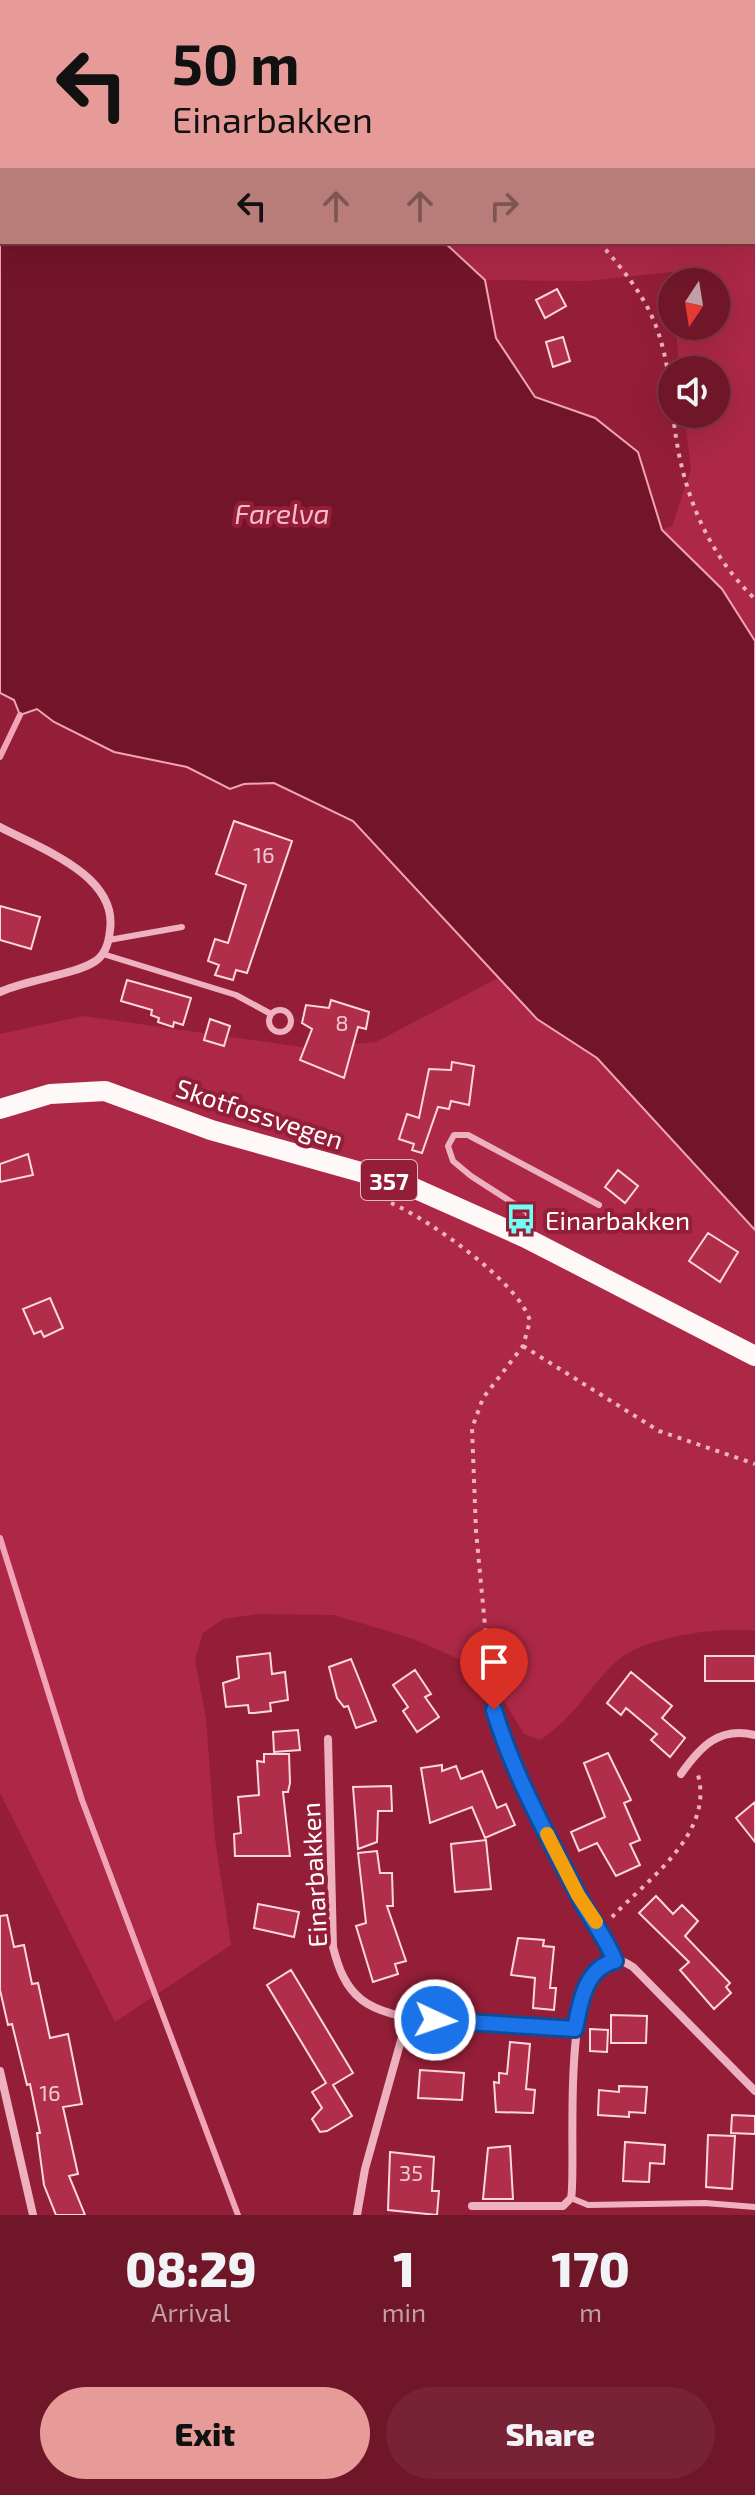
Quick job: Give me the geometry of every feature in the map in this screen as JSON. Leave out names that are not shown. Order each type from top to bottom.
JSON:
[{"type":"main road","name":"Skotfossvegen","points":[[0,1109],[74,1090],[122,1095],[211,1130],[407,1185],[526,1238],[755,1356]]},
{"type":"street","points":[[0,827],[94,883],[109,907],[109,940],[103,954],[84,966],[22,982],[0,992]]},
{"type":"street","points":[[681,1774],[703,1745],[737,1732],[755,1735]]},
{"type":"street","name":"Einarbakken","points":[[328,1739],[330,1903],[336,1959],[341,1974],[364,2002],[407,2019],[575,2029]]},
{"type":"street","points":[[472,2206],[563,2206],[571,2198],[575,2029],[589,1982],[602,1966],[615,1961],[626,1963],[647,1980],[755,2091]]},
{"type":"street","points":[[357,2215],[365,2169],[407,2019]]},
{"type":"street","points":[[0,2071],[33,2215]]},
{"type":"lane","points":[[109,940],[182,927]]},
{"type":"lane","points":[[103,954],[236,995],[271,1014]]},
{"type":"lane","points":[[526,1238],[531,1223],[527,1212],[453,1161],[448,1146],[454,1135],[468,1135],[599,1205]]},
{"type":"lane","points":[[494,1710],[548,1836],[578,1895],[605,1935],[615,1961]]},
{"type":"lane","points":[[571,2198],[588,2205],[705,2203],[755,2207]]},
{"type":"path","points":[[601,244],[636,284],[653,313],[662,336],[665,356]]},
{"type":"path","points":[[674,428],[677,452],[705,534],[736,581],[755,599]]},
{"type":"path","points":[[387,1201],[427,1222],[515,1294],[530,1321],[523,1346],[483,1398],[472,1428],[476,1531],[494,1710]]},
{"type":"path","points":[[523,1346],[659,1431],[755,1464]]},
{"type":"path","points":[[612,1917],[694,1827],[702,1788],[693,1757]]},
{"type":"shaded area","points":[[446,244],[755,244],[755,641],[722,589],[662,530],[672,526],[691,470],[686,428],[730,428],[730,356],[678,356],[677,340],[730,340],[730,268],[658,268],[658,273],[587,281],[485,280]]},
{"type":"shaded area","points":[[500,977],[537,1019],[597,1058],[755,1230],[755,1631],[723,1630],[684,1635],[630,1652],[608,1670],[564,1721],[540,1740],[524,1734],[498,1691],[470,1664],[411,1638],[334,1615],[257,1614],[223,1619],[203,1633],[195,1659],[206,1719],[215,1839],[231,1945],[115,2022],[0,1793],[0,1034],[83,1016],[309,1048],[376,1042]]},
{"type":"water","name":"Farelva","points":[[0,244],[446,244],[485,280],[496,338],[535,397],[595,418],[638,452],[662,530],[722,589],[755,641],[755,1230],[597,1058],[537,1019],[353,821],[274,783],[244,784],[230,789],[187,767],[114,752],[54,722],[37,709],[20,715],[14,700],[0,693]]},
{"type":"building","points":[[557,289],[566,306],[545,318],[536,300]]},
{"type":"building","points":[[563,337],[570,361],[553,367],[546,342]]},
{"type":"building","points":[[234,821],[292,841],[247,973],[236,970],[233,980],[215,975],[219,965],[208,961],[215,939],[228,943],[246,885],[216,874]]},
{"type":"building","points":[[0,906],[40,917],[31,949],[0,940]]},
{"type":"building","points":[[127,980],[191,998],[183,1025],[174,1022],[173,1027],[158,1022],[159,1018],[151,1015],[152,1010],[121,1001]]},
{"type":"building","points":[[331,1000],[369,1012],[366,1029],[358,1027],[344,1078],[300,1060],[312,1029],[302,1023],[306,1005],[329,1008]]},
{"type":"building","points":[[210,1019],[230,1026],[224,1046],[204,1040]]},
{"type":"building","points":[[452,1062],[474,1066],[469,1105],[451,1101],[449,1109],[438,1107],[422,1153],[412,1150],[414,1144],[399,1139],[407,1114],[419,1118],[429,1069],[451,1070]]},
{"type":"building","points":[[28,1154],[33,1175],[0,1182],[0,1164]]},
{"type":"building","points":[[618,1170],[638,1186],[625,1203],[605,1187]]},
{"type":"building","points":[[708,1233],[738,1252],[720,1282],[689,1261]]},
{"type":"building","points":[[50,1298],[63,1328],[44,1337],[41,1331],[34,1334],[23,1309]]},
{"type":"building","points":[[270,1653],[272,1674],[285,1672],[288,1700],[270,1703],[271,1711],[254,1713],[249,1713],[248,1705],[226,1707],[223,1683],[239,1678],[237,1657]]},
{"type":"building","points":[[705,1656],[755,1656],[755,1681],[705,1681]]},
{"type":"building","points":[[351,1659],[376,1721],[356,1728],[348,1706],[344,1707],[337,1698],[329,1667]]},
{"type":"building","points":[[415,1670],[431,1694],[425,1697],[439,1717],[417,1732],[403,1711],[408,1707],[393,1685]]},
{"type":"building","points":[[631,1672],[672,1706],[662,1718],[685,1738],[670,1757],[651,1740],[657,1734],[626,1708],[621,1715],[607,1703]]},
{"type":"building","points":[[298,1730],[300,1750],[274,1752],[273,1732]]},
{"type":"building","points":[[608,1753],[631,1800],[624,1803],[640,1840],[630,1844],[640,1865],[616,1876],[597,1843],[579,1851],[571,1832],[605,1817],[584,1763]]},
{"type":"building","points":[[264,1754],[289,1754],[290,1783],[288,1792],[283,1792],[290,1856],[235,1856],[234,1834],[241,1833],[238,1797],[259,1795],[257,1761],[264,1762]]},
{"type":"building","points":[[442,1765],[442,1771],[456,1766],[461,1779],[482,1771],[497,1808],[506,1804],[515,1825],[485,1838],[472,1807],[430,1823],[421,1768]]},
{"type":"building","points":[[391,1786],[392,1811],[378,1811],[377,1842],[358,1849],[353,1787]]},
{"type":"building","points":[[755,1802],[755,1842],[736,1818]]},
{"type":"building","points":[[486,1840],[491,1889],[455,1892],[451,1844]]},
{"type":"building","points":[[377,1851],[380,1873],[392,1873],[393,1906],[387,1906],[406,1961],[395,1964],[398,1974],[373,1982],[356,1926],[366,1923],[358,1853]]},
{"type":"building","points":[[656,1896],[673,1914],[682,1905],[698,1921],[685,1936],[730,1983],[726,1987],[731,1993],[714,2009],[680,1970],[689,1962],[639,1913]]},
{"type":"building","points":[[258,1904],[299,1912],[294,1937],[254,1928]]},
{"type":"building","points":[[7,1915],[14,1947],[24,1945],[32,1984],[38,1983],[50,2038],[68,2034],[82,2104],[63,2107],[78,2174],[69,2176],[85,2215],[56,2215],[44,2185],[37,2133],[40,2133],[30,2084],[27,2085],[0,1990],[0,1916]]},
{"type":"building","points":[[518,1938],[544,1940],[543,1946],[554,1947],[550,1988],[556,1988],[554,2010],[533,2008],[535,1978],[511,1975]]},
{"type":"building","points":[[291,1970],[353,2073],[333,2085],[352,2116],[327,2131],[320,2132],[312,2119],[322,2108],[312,2092],[326,2083],[267,1985]]},
{"type":"building","points":[[611,2015],[647,2016],[646,2043],[611,2043]]},
{"type":"building","points":[[590,2029],[608,2030],[607,2052],[590,2051]]},
{"type":"building","points":[[510,2042],[530,2044],[526,2089],[535,2090],[533,2113],[496,2112],[494,2082],[499,2083],[499,2073],[507,2074]]},
{"type":"building","points":[[420,2070],[464,2073],[462,2100],[418,2098]]},
{"type":"building","points":[[619,2086],[647,2087],[645,2113],[629,2112],[629,2117],[598,2115],[599,2090],[619,2092]]},
{"type":"building","points":[[732,2115],[755,2116],[755,2134],[731,2133]]},
{"type":"building","points":[[708,2135],[735,2136],[732,2189],[706,2187]]},
{"type":"building","points":[[625,2142],[665,2145],[664,2164],[650,2163],[649,2182],[623,2181]]},
{"type":"building","points":[[510,2146],[513,2199],[483,2199],[488,2148]]},
{"type":"building","points":[[390,2152],[434,2157],[432,2191],[439,2191],[437,2215],[388,2210]]},
{"type":"waterway","points":[[0,757],[20,715]]},
{"type":"waterway","points":[[0,1538],[82,1800],[238,2215]]},
{"type":"slow traffic","points":[[547,1834],[578,1895],[596,1922]]},
{"type":"place","name":"Einarbakken","points":[[521,1219]]},
{"type":"route","points":[[435,2020],[575,2029],[583,1992],[602,1966],[615,1961],[605,1935],[578,1895],[548,1836],[501,1734],[494,1710]]}]
